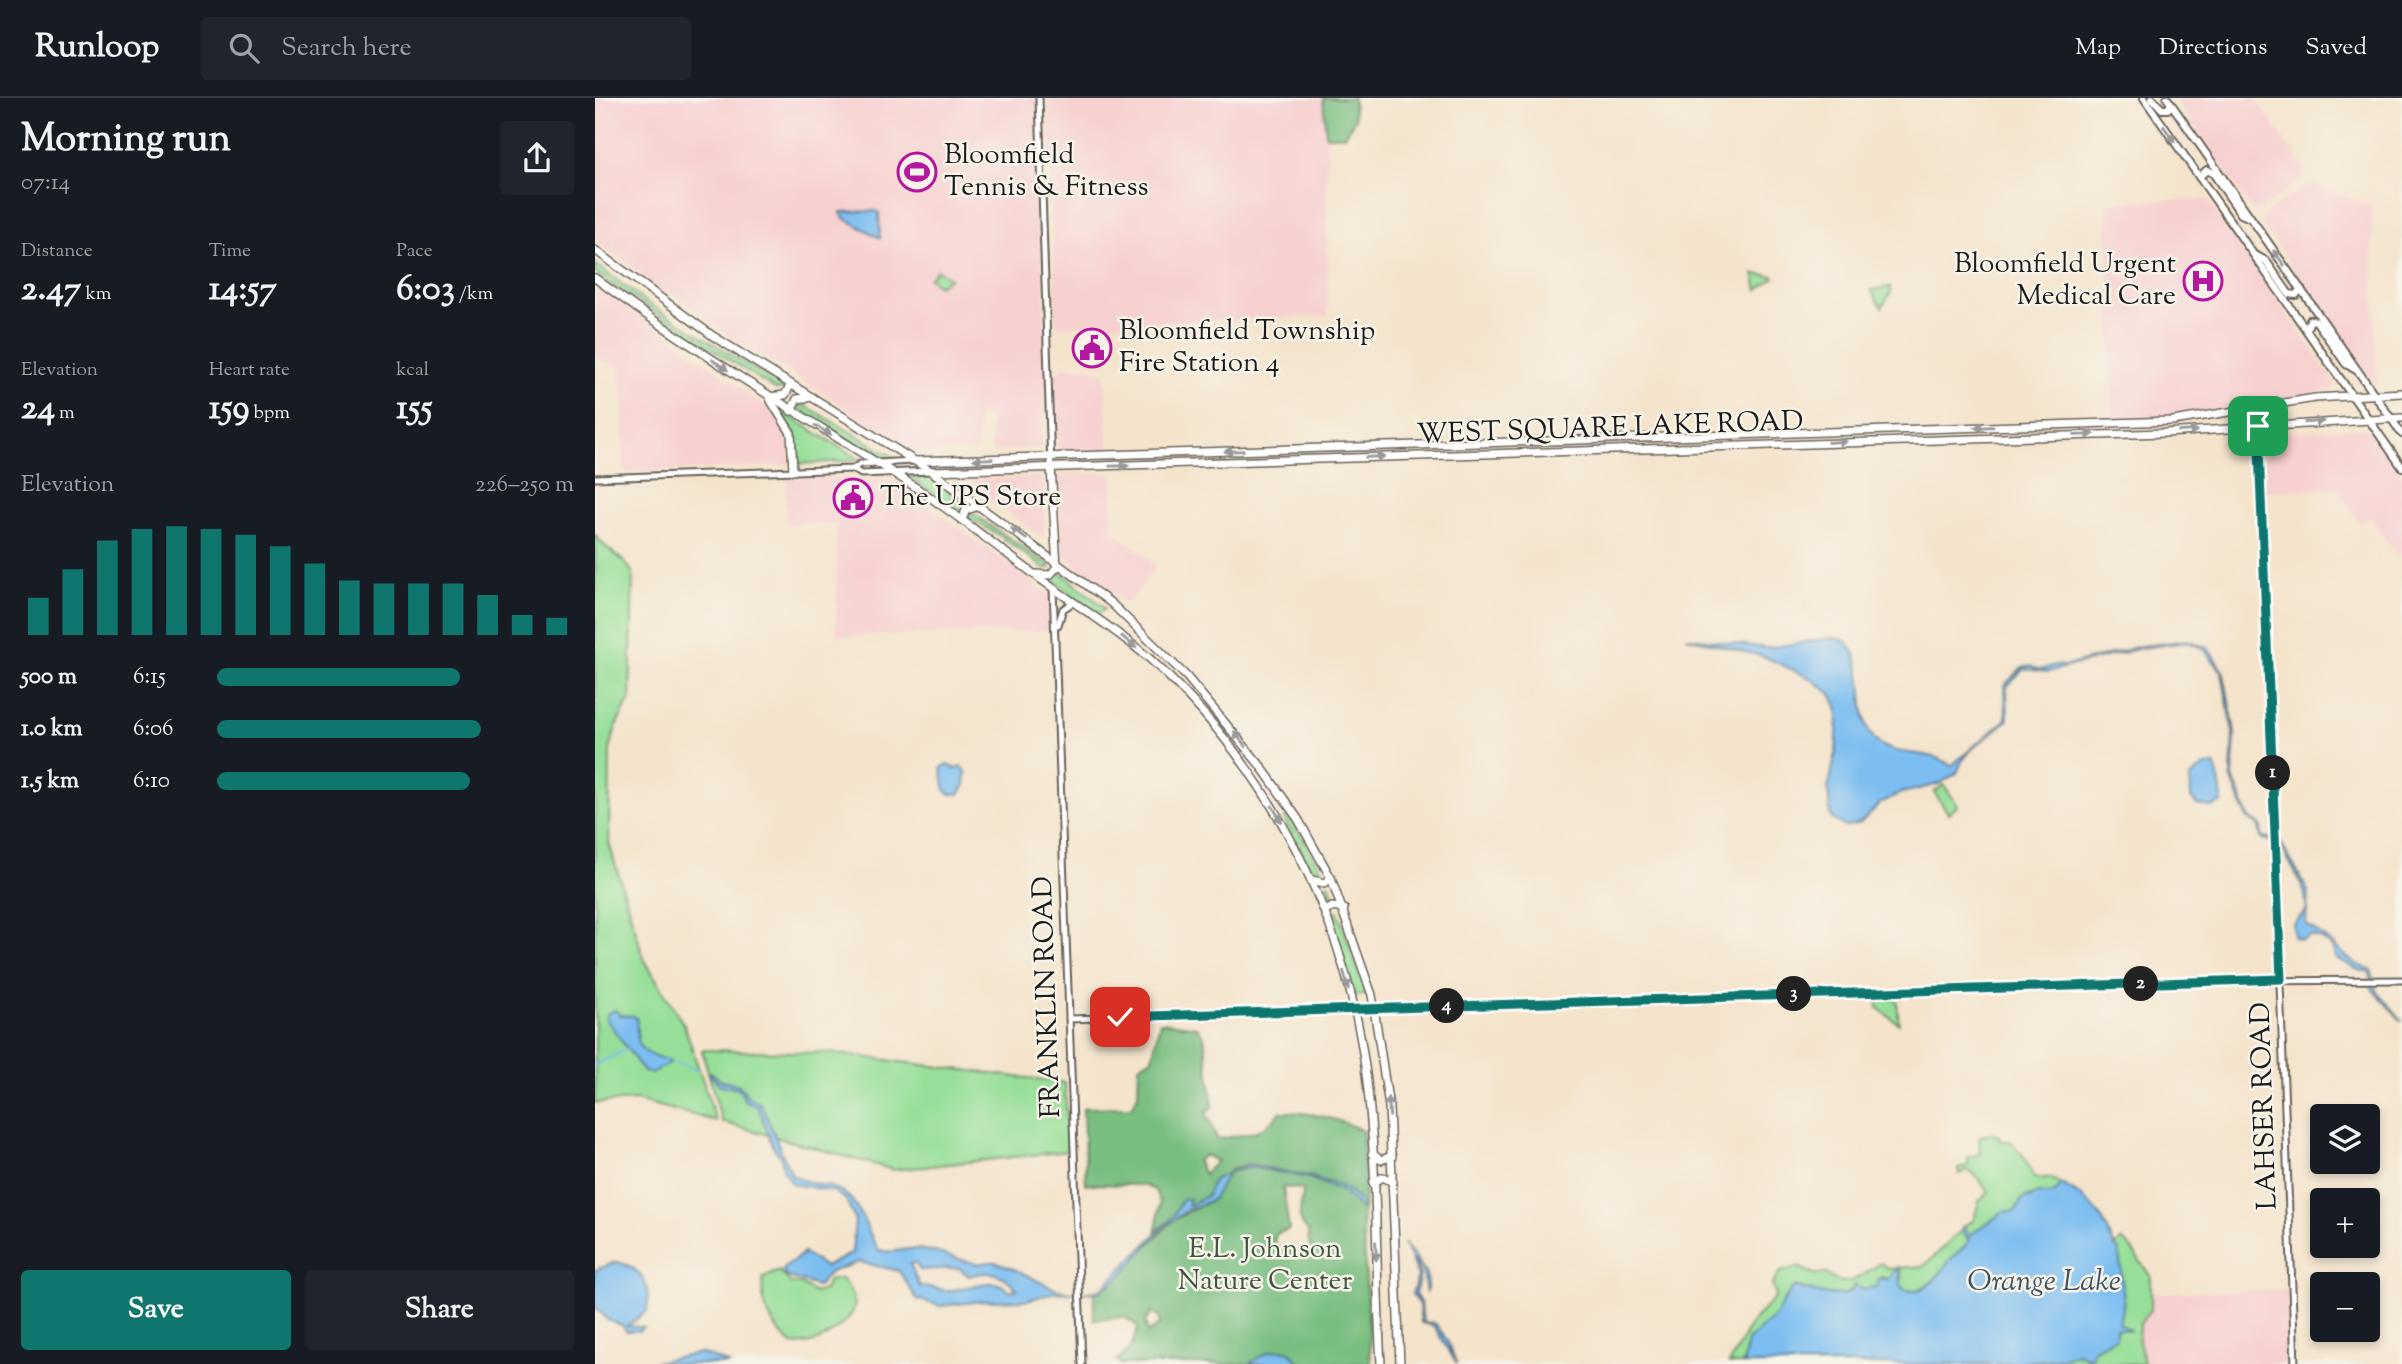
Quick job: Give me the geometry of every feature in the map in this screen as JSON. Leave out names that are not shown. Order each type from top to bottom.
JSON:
[{"type":"highway","points":[[595,250],[680,314],[931,471],[1111,603],[1222,716],[1298,820],[1331,878],[1344,909],[1375,1009],[1386,1076],[1392,1156],[1400,1364]]},
{"type":"highway","points":[[595,278],[769,397],[893,473],[962,520],[1147,657],[1214,726],[1272,807],[1311,880],[1325,912],[1354,1010],[1367,1079],[1381,1364]]},
{"type":"highway","points":[[769,397],[785,395],[791,384]]},
{"type":"highway","name":"WEST SQUARE LAKE ROAD","points":[[916,461],[2160,422],[2352,395],[2402,393]]},
{"type":"highway","points":[[769,397],[791,433],[793,471]]},
{"type":"highway","points":[[791,411],[797,399],[813,397]]},
{"type":"highway","points":[[2258,426],[2257,415],[2262,407]]},
{"type":"highway","name":"WEST SQUARE LAKE ROAD","points":[[931,471],[2165,433],[2402,418]]},
{"type":"highway","points":[[1035,575],[1053,573],[1057,562],[1051,467]]},
{"type":"highway","points":[[962,520],[965,510],[980,506]]},
{"type":"highway","points":[[1311,880],[1320,884],[1331,878]]},
{"type":"highway","points":[[1325,912],[1332,907],[1344,909]]},
{"type":"highway","points":[[1372,1154],[1381,1160],[1392,1156]]},
{"type":"highway","points":[[1373,1183],[1380,1177],[1393,1182]]},
{"type":"main road","points":[[2144,98],[2399,459],[2402,467]]},
{"type":"main road","points":[[2152,98],[2162,109],[2168,109],[2169,101]]},
{"type":"main road","points":[[2169,101],[2402,435]]},
{"type":"main road","points":[[2199,177],[2207,170],[2213,173],[2241,214],[2252,219]]},
{"type":"main road","points":[[2253,253],[2266,261],[2289,295],[2297,295],[2301,289]]},
{"type":"main road","points":[[2307,330],[2307,323],[2316,321],[2346,364],[2360,373]]},
{"type":"street","points":[[1039,98],[1051,467]]},
{"type":"street","name":"LAHSER ROAD","points":[[2258,426],[2295,1364]]},
{"type":"street","name":"WEST SQUARE LAKE ROAD","points":[[595,478],[853,468],[860,464],[916,461]]},
{"type":"street","name":"WEST SQUARE LAKE ROAD","points":[[853,468],[861,474],[931,471]]},
{"type":"street","name":"FRANKLIN ROAD","points":[[1053,588],[1057,628],[1082,1364]]},
{"type":"street","points":[[1057,628],[1063,609],[1074,602]]},
{"type":"street","points":[[1069,1019],[2281,979],[2402,980]]},
{"type":"shaded area","points":[[595,98],[1038,98],[1047,388],[1044,389],[1041,448],[991,451],[991,415],[978,415],[978,451],[916,453],[892,433],[871,426],[783,367],[747,350],[693,308],[672,294],[655,289],[629,265],[595,243]]},
{"type":"shaded area","points":[[1048,98],[1326,98],[1328,316],[1056,326]]},
{"type":"shaded area","points":[[2174,98],[2255,98],[2306,171],[2300,180],[2260,209],[2252,210]]},
{"type":"shaded area","points":[[2310,184],[2371,206],[2377,387],[2261,223],[2262,216]]},
{"type":"shaded area","points":[[2207,199],[2329,374],[2334,384],[2333,389],[2199,414],[2113,419],[2107,202]]},
{"type":"shaded area","points":[[595,284],[771,410],[784,423],[789,437],[790,464],[624,473],[621,369],[595,356]]},
{"type":"shaded area","points":[[1065,367],[1088,368],[1105,374],[1109,449],[1058,450],[1054,374]]},
{"type":"shaded area","points":[[2366,428],[2402,476],[2402,562],[2371,518],[2360,523],[2337,488],[2265,491],[2266,440],[2269,433]]},
{"type":"shaded area","points":[[1111,473],[1113,531],[1157,566],[1127,604],[1062,554],[1059,474]]},
{"type":"shaded area","points":[[1043,476],[1045,534],[1042,538],[971,486],[975,479]]},
{"type":"shaded area","points":[[786,478],[892,478],[1051,596],[1053,631],[836,636],[837,524],[786,524]]},
{"type":"shaded area","points":[[2291,1290],[2293,1364],[1863,1364],[2002,1296]]},
{"type":"green space","points":[[1323,98],[1353,98],[1355,119],[1344,136],[1326,136]]},
{"type":"green space","points":[[595,264],[646,302],[782,386],[783,390],[775,389],[608,282],[595,272]]},
{"type":"green space","points":[[937,270],[950,278],[938,286],[929,278]]},
{"type":"green space","points":[[1754,274],[1773,276],[1774,278],[1758,290]]},
{"type":"green space","points":[[1890,287],[1891,292],[1882,307],[1871,290]]},
{"type":"green space","points":[[799,405],[804,405],[897,459],[881,459],[799,409]]},
{"type":"green space","points":[[780,412],[861,460],[800,464],[795,432]]},
{"type":"green space","points":[[929,476],[966,503],[958,511],[910,477]]},
{"type":"green space","points":[[970,512],[1051,568],[1044,568],[999,535],[968,518]]},
{"type":"green space","points":[[595,534],[633,574],[630,699],[616,726],[610,749],[609,843],[644,959],[685,1027],[716,1121],[636,1100],[595,1103]]},
{"type":"green space","points":[[1060,572],[1105,608],[1099,614],[1051,579]]},
{"type":"green space","points":[[1944,785],[1958,806],[1948,813],[1934,792]]},
{"type":"green space","points":[[1289,815],[1324,874],[1322,878],[1315,875],[1284,819]]},
{"type":"green space","points":[[1329,884],[1336,901],[1325,904],[1318,887]]},
{"type":"green space","points":[[1330,911],[1338,912],[1366,995],[1355,996],[1330,916]]},
{"type":"green space","points":[[1883,996],[1897,1000],[1899,1024],[1878,1008],[1877,999]]},
{"type":"green space","name":"E.L. Johnson Nature Center","points":[[1160,1022],[1197,1027],[1204,1037],[1213,1106],[1206,1113],[1217,1139],[1260,1130],[1280,1112],[1323,1116],[1363,1131],[1365,1206],[1362,1211],[1371,1364],[1300,1364],[1290,1352],[1280,1350],[1268,1352],[1249,1364],[1121,1364],[1117,1360],[1131,1346],[1138,1326],[1124,1317],[1094,1320],[1094,1294],[1121,1276],[1126,1267],[1175,1219],[1212,1200],[1229,1172],[1252,1167],[1309,1178],[1343,1191],[1361,1209],[1359,1200],[1345,1188],[1312,1177],[1248,1164],[1230,1170],[1207,1196],[1188,1206],[1188,1202],[1180,1203],[1173,1217],[1156,1232],[1160,1203],[1155,1190],[1142,1185],[1086,1184],[1083,1108],[1132,1107],[1138,1095],[1139,1066],[1152,1058]],"holes":[[[1205,1155],[1217,1161],[1204,1174],[1197,1161]],[[1283,1187],[1303,1189],[1300,1216],[1308,1231],[1310,1253],[1291,1252],[1274,1242],[1276,1234],[1289,1229]],[[1152,1313],[1159,1316],[1159,1325],[1148,1333],[1145,1321]]]},
{"type":"green space","points":[[702,1050],[832,1053],[1065,1083],[1068,1151],[894,1170],[722,1122]]},
{"type":"green space","points":[[1991,1133],[1999,1136],[2000,1141],[2010,1141],[2025,1158],[2034,1178],[2050,1178],[2059,1183],[2059,1189],[2051,1194],[2024,1197],[2015,1211],[2002,1212],[1971,1236],[1963,1226],[1974,1220],[1979,1201],[1989,1193],[1975,1175],[1966,1170],[1959,1174],[1958,1169],[1968,1165],[1968,1157],[1980,1154],[1979,1137]]},
{"type":"green space","points":[[1961,1231],[1970,1241],[1940,1275],[1921,1288],[1902,1288],[1899,1284],[1902,1278],[1900,1268],[1924,1266]]},
{"type":"green space","points":[[2122,1240],[2128,1244],[2151,1277],[2151,1308],[2140,1324],[2138,1336],[2144,1364],[2002,1364],[2063,1358],[2070,1354],[2083,1353],[2088,1359],[2094,1349],[2116,1338],[2116,1328],[2125,1329],[2119,1323],[2119,1251],[2114,1247]]},
{"type":"green space","points":[[1881,1263],[1889,1269],[1897,1268],[1889,1279],[1881,1277],[1877,1287],[1860,1289],[1855,1285],[1852,1291],[1843,1295],[1823,1294],[1797,1287],[1791,1289],[1775,1316],[1748,1342],[1743,1364],[1729,1364],[1750,1325],[1776,1296],[1772,1285],[1780,1272],[1798,1267],[1814,1274],[1827,1274],[1841,1282],[1848,1282]]},
{"type":"green space","points":[[779,1271],[791,1283],[801,1284],[815,1293],[824,1290],[829,1280],[842,1279],[852,1295],[852,1313],[820,1340],[792,1344],[773,1323],[763,1297],[763,1278]]},
{"type":"water","points":[[841,212],[879,213],[880,238],[844,218]]},
{"type":"water","points":[[1686,637],[1766,648],[1832,638],[1846,641],[1858,664],[1865,718],[1874,739],[1891,749],[1933,757],[1951,766],[2006,719],[2005,685],[2021,668],[2030,666],[2040,670],[2055,665],[2065,666],[2141,646],[2188,640],[2208,648],[2224,673],[2235,732],[2233,777],[2249,818],[2261,825],[2262,837],[2279,839],[2308,891],[2306,924],[2353,962],[2371,969],[2377,991],[2402,1021],[2372,989],[2370,972],[2358,970],[2335,958],[2333,948],[2322,939],[2310,935],[2302,940],[2294,937],[2293,924],[2306,911],[2304,893],[2281,843],[2261,839],[2259,826],[2247,818],[2231,777],[2233,732],[2222,673],[2204,649],[2188,642],[2141,648],[2048,672],[2023,669],[2007,687],[2008,720],[1972,749],[1962,761],[1957,773],[1939,784],[1898,794],[1881,803],[1860,823],[1845,827],[1831,818],[1828,789],[1836,752],[1838,719],[1837,706],[1831,694],[1810,678],[1765,657]]},
{"type":"water","points":[[947,764],[955,769],[961,766],[966,772],[965,785],[959,794],[950,794],[945,790],[941,769]]},
{"type":"water","points":[[2214,765],[2222,802],[2212,807],[2197,805],[2191,798],[2190,778],[2204,766]]},
{"type":"water","points":[[616,1010],[619,1015],[634,1016],[637,1020],[639,1045],[647,1053],[671,1061],[652,1073],[644,1072],[606,1019],[608,1013]]},
{"type":"water","points":[[711,1072],[720,1080],[739,1085],[749,1098],[761,1104],[792,1175],[833,1187],[847,1195],[858,1209],[879,1250],[923,1250],[977,1263],[995,1262],[1047,1286],[1071,1293],[1051,1293],[1028,1300],[940,1306],[917,1299],[899,1271],[859,1262],[830,1272],[818,1286],[785,1276],[783,1269],[804,1253],[825,1267],[852,1253],[855,1220],[846,1200],[833,1191],[793,1184],[784,1172],[781,1157],[773,1147],[758,1107],[746,1102],[739,1089],[720,1085],[709,1074]],"holes":[[[915,1263],[920,1270],[959,1268],[969,1276],[996,1274],[1007,1279],[1017,1289],[1009,1291],[996,1283],[955,1290],[920,1287],[910,1264]]]},
{"type":"water","points":[[1248,1164],[1312,1177],[1345,1188],[1361,1202],[1362,1210],[1343,1191],[1309,1178],[1251,1167],[1232,1171]]},
{"type":"water","points":[[1228,1173],[1212,1200],[1187,1210],[1161,1230],[1121,1276],[1100,1292],[1088,1292],[1102,1288],[1173,1217],[1183,1199],[1189,1199],[1188,1206],[1207,1196],[1213,1180]]},
{"type":"water","name":"Orange Lake","points":[[2059,1183],[2080,1195],[2092,1206],[2103,1220],[2119,1251],[2124,1301],[2119,1323],[2131,1331],[2116,1328],[2116,1338],[2094,1349],[2091,1358],[2077,1353],[2061,1359],[2002,1364],[1743,1364],[1748,1341],[1775,1316],[1791,1289],[1797,1287],[1823,1294],[1843,1295],[1852,1291],[1854,1285],[1860,1289],[1877,1287],[1878,1279],[1889,1279],[1898,1267],[1902,1288],[1910,1291],[1924,1288],[1970,1239],[1961,1231],[1962,1227],[1971,1235],[2002,1212],[2015,1211],[2024,1197],[2029,1198],[2038,1193],[2051,1194],[2059,1189]]},
{"type":"water","points":[[1404,1243],[1425,1271],[1428,1282],[1426,1293],[1423,1272],[1413,1259],[1420,1275],[1415,1294],[1421,1304],[1423,1322],[1436,1324],[1447,1340],[1457,1364],[1434,1326],[1421,1323],[1419,1304],[1412,1294],[1418,1276]]},
{"type":"water","points":[[616,1262],[632,1268],[646,1286],[647,1311],[627,1326],[643,1327],[639,1331],[626,1331],[623,1326],[607,1319],[595,1307],[595,1270]]},
{"type":"water","points":[[1268,1352],[1290,1352],[1300,1364],[1249,1364]]},
{"type":"water","points":[[700,1353],[730,1364],[646,1364]]},
{"type":"waterway","points":[[595,1065],[627,1049]]},
{"type":"waterway","points":[[671,1061],[698,1070]]},
{"type":"waterway","points":[[2089,1359],[2090,1364]]},
{"type":"place","name":"Bloomfield Tennis & Fitness","points":[[917,172]]},
{"type":"place","name":"Bloomfield Urgent Medical Care","points":[[2203,281]]},
{"type":"place","name":"Bloomfield Township Fire Station 4","points":[[1092,348]]},
{"type":"place","name":"The UPS Store","points":[[853,498]]},
{"type":"route","points":[[1120,1017],[2281,979],[2258,426]]}]
